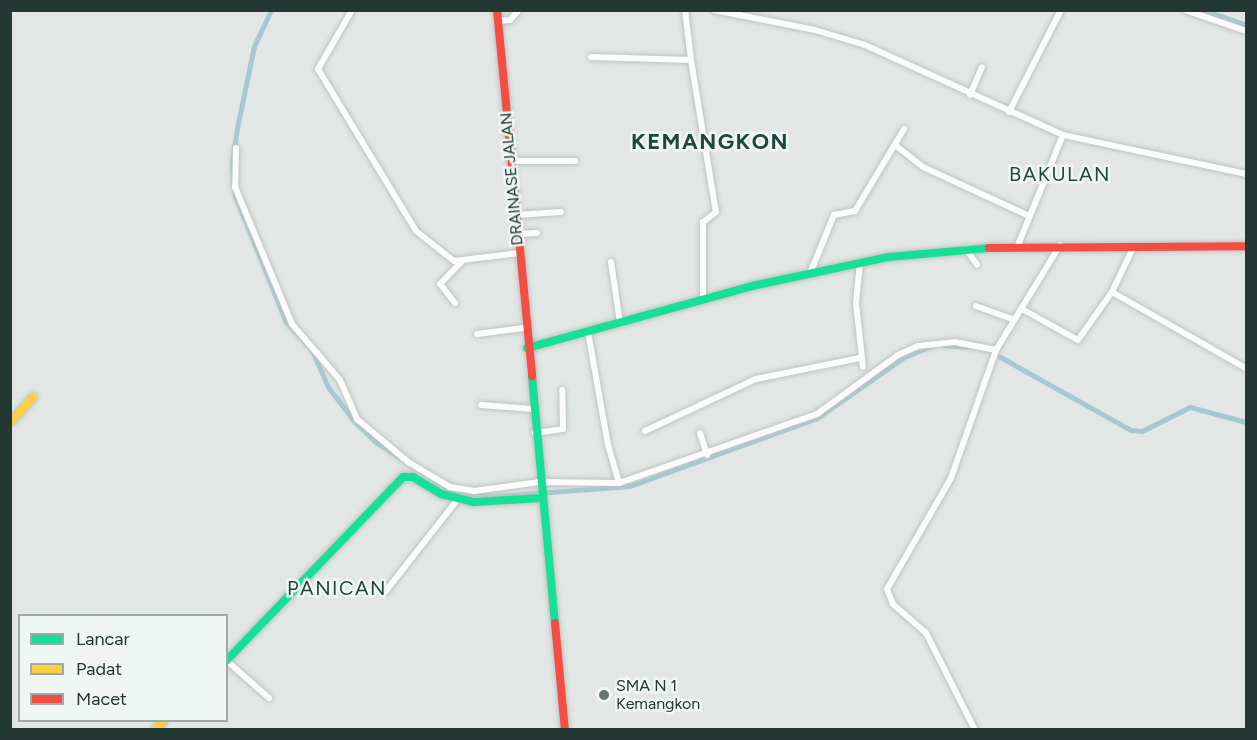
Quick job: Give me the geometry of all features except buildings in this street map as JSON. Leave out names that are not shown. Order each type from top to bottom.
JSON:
[{"type":"main road","name":"DRAINASE JALAN","points":[[497,10],[509,161],[518,234],[524,328],[565,729]]},
{"type":"main road","points":[[527,348],[811,271],[860,262],[966,248],[1018,245],[1246,246]]},
{"type":"main road","points":[[10,422],[33,397]]},
{"type":"main road","points":[[228,660],[403,477],[413,477],[458,499],[542,498]]},
{"type":"street","points":[[352,10],[318,69],[416,231],[448,258],[460,261],[519,253]]},
{"type":"street","points":[[498,21],[512,20],[519,10]]},
{"type":"street","points":[[685,10],[716,212],[703,222],[703,299]]},
{"type":"street","points":[[714,10],[815,30],[865,45],[970,95],[1062,135],[1246,174]]},
{"type":"street","points":[[1009,112],[1061,10]]},
{"type":"street","points":[[1185,10],[1246,31]]},
{"type":"street","points":[[591,57],[691,60]]},
{"type":"street","points":[[970,95],[982,67]]},
{"type":"street","points":[[811,271],[834,215],[840,211],[855,211],[904,129]]},
{"type":"street","points":[[1018,245],[1062,135]]},
{"type":"street","points":[[896,145],[923,167],[1029,216]]},
{"type":"street","points":[[236,148],[235,187],[285,313],[340,380],[357,419],[408,462],[460,490],[539,483],[619,483],[707,455],[746,437],[817,414],[898,355],[918,346],[955,342],[995,352]]},
{"type":"street","points":[[509,161],[575,161]]},
{"type":"street","points":[[516,215],[561,212]]},
{"type":"street","points":[[518,234],[537,233]]},
{"type":"street","points":[[975,729],[926,633],[893,604],[887,589],[951,478],[995,352],[1060,245]]},
{"type":"street","points":[[1022,309],[1078,340],[1112,292],[1134,246]]},
{"type":"street","points":[[966,248],[978,265]]},
{"type":"street","points":[[455,303],[440,284],[460,261]]},
{"type":"street","points":[[611,262],[620,322]]},
{"type":"street","points":[[860,262],[856,303],[860,358],[863,367]]},
{"type":"street","points":[[1112,292],[1246,368]]},
{"type":"street","points":[[976,306],[1015,320]]},
{"type":"street","points":[[477,334],[524,328]]},
{"type":"street","points":[[588,332],[608,444],[619,483]]},
{"type":"street","points":[[645,431],[756,379],[860,358]]},
{"type":"street","points":[[535,433],[563,429],[562,390]]},
{"type":"street","points":[[481,405],[533,409]]},
{"type":"street","points":[[700,434],[707,455]]},
{"type":"street","points":[[385,592],[458,499]]},
{"type":"street","points":[[228,662],[269,698]]},
{"type":"waterway","points":[[271,10],[254,46],[237,128],[232,165],[235,196],[286,322],[312,350],[328,387],[355,422],[377,443],[454,493],[496,496],[630,486],[817,418],[904,357],[931,346]]},
{"type":"waterway","points":[[1204,10],[1246,25]]},
{"type":"waterway","points":[[943,345],[967,347]]},
{"type":"waterway","points":[[993,353],[1131,430],[1142,431],[1190,407],[1246,422]]},
{"type":"traffic: fast","points":[[527,348],[752,286],[889,257],[989,248]]},
{"type":"traffic: fast","points":[[532,376],[555,623]]},
{"type":"traffic: fast","points":[[228,659],[403,477],[413,477],[441,494],[473,502],[542,498]]},
{"type":"traffic: slow","points":[[10,422],[33,397]]},
{"type":"traffic: slow","points":[[155,730],[162,722]]},
{"type":"traffic: jam","points":[[497,10],[532,376]]},
{"type":"traffic: jam","points":[[989,248],[1246,246]]},
{"type":"traffic: jam","points":[[555,623],[565,730]]},
{"type":"place","name":"SMA N 1 Kemangkon","points":[[604,695]]},
{"type":"district","name":"KEMANGKON","points":[[710,142]]},
{"type":"district","name":"BAKULAN","points":[[1060,174]]},
{"type":"district","name":"PANICAN","points":[[337,588]]}]
